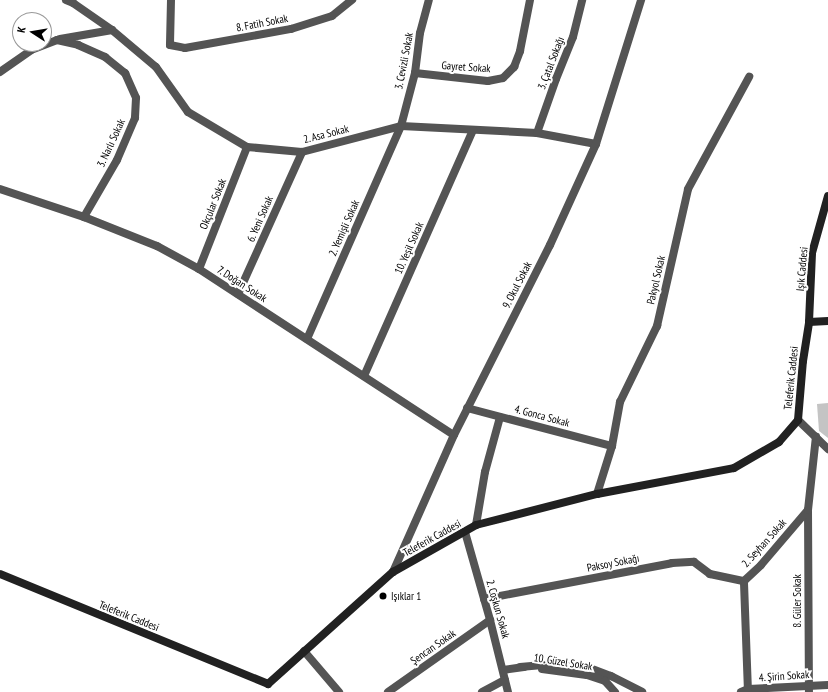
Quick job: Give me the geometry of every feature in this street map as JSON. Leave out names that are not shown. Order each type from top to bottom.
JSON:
[{"type":"main road","name":"Işık Caddesi","points":[[809,322],[812,253],[828,196]]},
{"type":"main road","points":[[809,322],[828,321]]},
{"type":"main road","name":"Teleferik Caddesi","points":[[0,574],[268,684],[393,572],[476,525],[597,494],[734,468],[779,442],[798,420],[803,361],[809,322]]},
{"type":"street","name":"2. Asa Sokak","points":[[66,0],[73,3],[112,30],[156,67],[188,112],[248,148],[302,152],[401,126],[537,133],[596,144]]},
{"type":"street","name":"8. Fatih Sokak","points":[[171,0],[170,45],[185,48],[291,29],[332,16],[352,0]]},
{"type":"street","name":"3. Cevizli Sokak","points":[[401,126],[415,73],[420,33],[429,0]]},
{"type":"street","name":"Gayret Sokak","points":[[415,73],[488,81],[503,78],[514,66],[520,51],[530,0]]},
{"type":"street","name":"3. Çatal Sokağı","points":[[537,133],[573,37],[582,0]]},
{"type":"street","name":"9. Okul Sokak","points":[[393,572],[454,434],[550,245],[596,144],[641,0]]},
{"type":"street","points":[[0,72],[31,50],[57,40],[112,30]]},
{"type":"street","name":"3. Narlı Sokak","points":[[57,40],[78,45],[105,57],[125,73],[136,98],[135,118],[117,160],[84,217]]},
{"type":"street","name":"Pakyol Sokak","points":[[597,494],[612,446],[620,402],[656,326],[688,189],[749,77]]},
{"type":"street","name":"2. Yemişli Sokak","points":[[307,339],[401,126]]},
{"type":"street","name":"10. Yeşil Sokak","points":[[364,376],[473,130]]},
{"type":"street","name":"Okçular Sokak","points":[[198,269],[248,148]]},
{"type":"street","name":"6. Yeni Sokak","points":[[238,294],[302,152]]},
{"type":"street","name":"7. Doğan Sokak","points":[[0,189],[84,217],[157,246],[238,294],[454,434]]},
{"type":"street","name":"4. Gonca Sokak","points":[[467,408],[612,446]]},
{"type":"street","points":[[476,525],[485,472],[500,417]]},
{"type":"street","points":[[798,420],[828,449]]},
{"type":"street","points":[[808,510],[816,436]]},
{"type":"street","name":"2. Seyhan Sokak","points":[[746,691],[744,581],[761,565],[808,510]]},
{"type":"street","name":"8. Güler Sokak","points":[[808,510],[808,689]]},
{"type":"street","name":"2. Coşkun Sokak","points":[[465,532],[490,620],[508,692]]},
{"type":"street","name":"Paksoy Sokağı","points":[[484,599],[672,563],[694,562],[710,574],[744,581]]},
{"type":"street","name":"Şencan Sokak","points":[[388,692],[490,620]]},
{"type":"street","points":[[304,651],[339,692]]},
{"type":"street","points":[[520,667],[557,664],[587,667],[611,676],[642,692]]},
{"type":"street","name":"10. Güzel Sokak","points":[[503,670],[520,667],[587,675],[605,681],[615,692]]},
{"type":"street","points":[[482,692],[505,680]]},
{"type":"street","name":"4. Şirin Sokak","points":[[746,691],[808,689],[828,685]]},
{"type":"building","points":[[828,403],[828,438],[819,431],[817,404]]},
{"type":"place","name":"Işıklar 1","points":[[383,596]]}]
